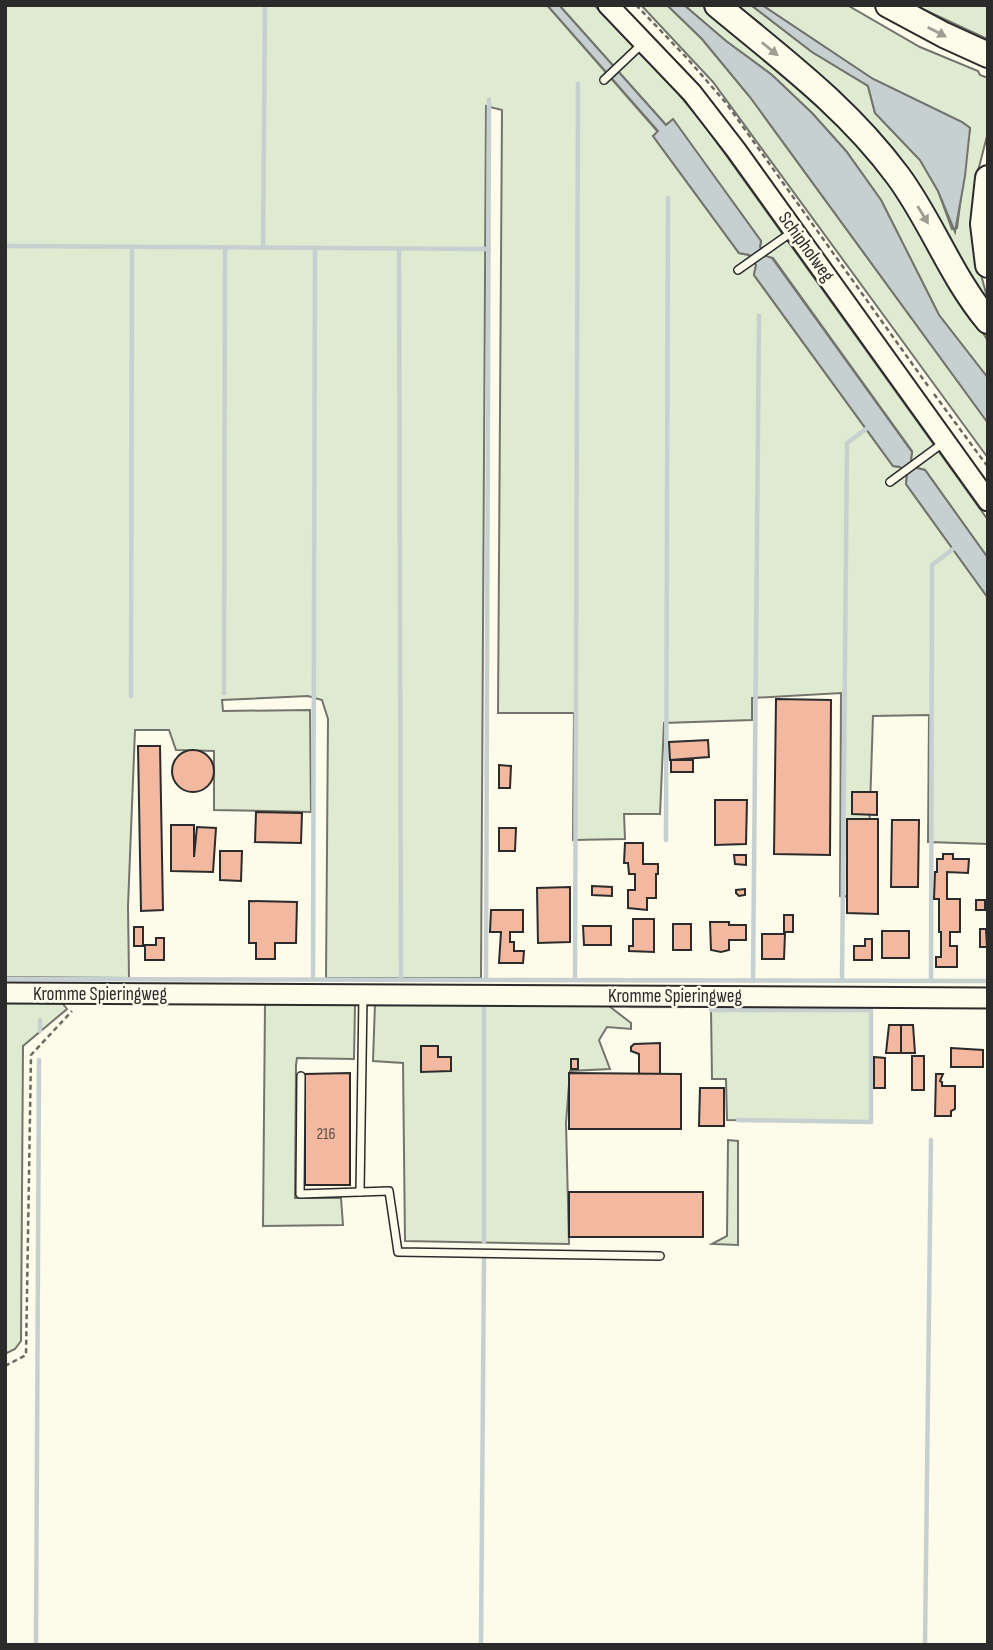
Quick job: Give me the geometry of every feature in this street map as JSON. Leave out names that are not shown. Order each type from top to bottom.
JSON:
[{"type":"highway","points":[[717,5],[831,99],[866,136],[899,177],[964,288],[988,321]]},
{"type":"highway","points":[[888,5],[988,55]]},
{"type":"highway","points":[[988,178],[984,224],[988,265]]},
{"type":"street","name":"Schipholweg","points":[[608,5],[692,93],[794,230],[988,501]]},
{"type":"street","name":"Kromme Spieringweg","points":[[5,993],[988,998]]},
{"type":"lane","points":[[607,78],[644,43]]},
{"type":"lane","points":[[738,270],[794,230]]},
{"type":"lane","points":[[890,482],[945,442]]},
{"type":"lane","points":[[360,1192],[363,995]]},
{"type":"lane","points":[[301,1076],[300,1194],[389,1191],[398,1252],[660,1256]]},
{"type":"path","points":[[5,1366],[26,1355],[31,1055],[72,1013]]},
{"type":"green space","points":[[5,5],[547,5],[658,132],[653,136],[739,253],[749,255],[756,265],[754,275],[893,466],[900,467],[907,475],[906,484],[988,598],[988,844],[928,842],[929,715],[873,716],[867,898],[840,896],[841,693],[752,698],[752,720],[664,723],[660,814],[624,814],[625,839],[573,840],[574,713],[498,713],[502,110],[486,106],[481,978],[326,978],[328,719],[322,700],[308,696],[222,700],[223,711],[310,710],[311,812],[214,810],[214,751],[176,750],[169,730],[135,730],[128,906],[129,978],[5,977]]},
{"type":"green space","points":[[559,5],[594,5],[677,92],[705,126],[988,520],[988,558],[925,470],[917,468],[911,460],[912,451],[773,258],[766,257],[760,247],[761,241],[673,120],[666,125]]},
{"type":"green space","points":[[641,5],[667,5],[702,39],[750,97],[988,423],[988,458],[713,82]]},
{"type":"green space","points":[[684,5],[702,5],[787,75],[859,146],[891,185],[988,341],[988,378],[939,315],[881,200],[846,151],[812,113],[772,75]]},
{"type":"green space","points":[[732,5],[751,5],[812,52],[868,86],[875,113],[920,160],[938,191],[952,229],[957,228],[970,128],[873,79],[762,5],[847,5],[920,47],[978,71],[980,75],[988,78],[988,132],[977,175],[972,223],[978,263],[988,301],[933,221]]},
{"type":"green space","points":[[914,5],[988,5],[988,38],[985,38]]},
{"type":"green space","points":[[5,1002],[63,1004],[67,1009],[23,1046],[21,1341],[15,1349],[5,1354]]},
{"type":"green space","points":[[375,1003],[609,1006],[631,1023],[631,1029],[607,1027],[599,1040],[610,1069],[570,1071],[566,1123],[569,1244],[405,1241],[403,1063],[373,1061]]},
{"type":"green space","points":[[265,1004],[355,1004],[354,1059],[297,1058],[296,1065],[295,1198],[341,1198],[343,1225],[263,1226]]},
{"type":"green space","points":[[711,1010],[871,1010],[871,1122],[727,1120],[726,1079],[712,1079]]},
{"type":"green space","points":[[728,1140],[738,1141],[738,1245],[712,1244],[727,1236]]},
{"type":"shaded area","points":[[547,5],[559,5],[666,125],[673,119],[761,241],[760,247],[766,256],[772,258],[912,452],[911,460],[917,468],[925,470],[988,558],[988,598],[906,484],[907,475],[900,467],[893,466],[754,275],[756,265],[749,255],[739,253],[653,136],[658,131]]},
{"type":"shaded area","points":[[667,5],[684,5],[772,75],[812,113],[846,151],[881,200],[939,315],[988,378],[988,423],[750,97],[702,39]]},
{"type":"shaded area","points":[[751,5],[762,5],[873,79],[970,128],[955,232],[938,191],[920,160],[875,113],[868,86],[812,52]]},
{"type":"building","points":[[776,699],[831,700],[830,855],[774,854]]},
{"type":"building","points":[[708,740],[709,757],[670,760],[669,742]]},
{"type":"building","points":[[138,746],[160,746],[163,910],[141,911]]},
{"type":"building","points":[[193,750],[208,756],[214,771],[208,786],[193,792],[178,786],[172,771],[178,756]]},
{"type":"building","points":[[671,760],[693,760],[693,772],[671,772]]},
{"type":"building","points":[[499,765],[511,766],[510,788],[499,788]]},
{"type":"building","points":[[852,792],[877,792],[877,815],[852,814]]},
{"type":"building","points":[[715,800],[747,800],[746,844],[715,845]]},
{"type":"building","points":[[256,812],[302,813],[301,843],[255,842]]},
{"type":"building","points":[[847,819],[878,819],[878,914],[847,913]]},
{"type":"building","points":[[892,820],[919,820],[918,887],[891,887]]},
{"type":"building","points":[[171,825],[194,825],[194,857],[197,827],[216,828],[213,872],[171,871]]},
{"type":"building","points":[[499,828],[516,828],[515,851],[499,851]]},
{"type":"building","points":[[625,843],[643,843],[643,864],[658,864],[656,898],[647,898],[647,910],[628,908],[628,890],[635,890],[635,874],[629,874],[628,863],[624,863]]},
{"type":"building","points":[[220,851],[242,851],[241,881],[220,880]]},
{"type":"building","points":[[943,854],[953,854],[953,859],[969,859],[968,873],[947,872],[947,899],[960,899],[960,932],[950,932],[950,946],[957,946],[957,967],[936,967],[936,957],[941,957],[941,932],[939,899],[934,899],[935,872],[937,859],[943,859]]},
{"type":"building","points":[[734,855],[746,855],[746,865],[735,864]]},
{"type":"building","points":[[592,886],[612,887],[612,896],[592,895]]},
{"type":"building","points":[[570,887],[570,942],[538,943],[537,888]]},
{"type":"building","points":[[745,889],[745,895],[739,896],[736,893],[736,890]]},
{"type":"building","points":[[976,900],[985,900],[985,910],[976,910]]},
{"type":"building","points":[[249,901],[297,902],[296,943],[275,943],[275,959],[256,959],[256,943],[249,943]]},
{"type":"building","points":[[491,910],[523,910],[523,932],[510,932],[510,942],[514,942],[514,951],[524,951],[523,963],[499,963],[501,932],[490,932]]},
{"type":"building","points":[[784,915],[793,915],[793,932],[784,932]]},
{"type":"building","points":[[633,919],[654,919],[654,952],[629,951],[629,946],[633,946]]},
{"type":"building","points":[[710,922],[746,925],[746,940],[729,940],[729,950],[711,950]]},
{"type":"building","points":[[673,924],[691,924],[691,950],[673,950]]},
{"type":"building","points":[[583,926],[611,926],[611,945],[584,945]]},
{"type":"building","points":[[134,927],[143,927],[143,946],[134,946]]},
{"type":"building","points":[[980,929],[986,929],[987,947],[980,947]]},
{"type":"building","points":[[882,931],[909,931],[909,958],[882,958]]},
{"type":"building","points":[[762,934],[785,934],[784,959],[762,959]]},
{"type":"building","points":[[156,938],[164,938],[164,960],[145,960],[145,945],[156,945]]},
{"type":"building","points":[[865,939],[872,939],[872,960],[854,960],[854,946],[865,946]]},
{"type":"building","points":[[889,1025],[901,1025],[901,1053],[886,1053]]},
{"type":"building","points":[[901,1025],[913,1025],[915,1053],[901,1053]]},
{"type":"building","points":[[660,1043],[660,1074],[639,1074],[639,1054],[631,1051],[631,1047],[634,1044]]},
{"type":"building","points":[[421,1046],[438,1046],[438,1057],[451,1057],[451,1071],[421,1072]]},
{"type":"building","points":[[951,1048],[983,1050],[983,1067],[951,1067]]},
{"type":"building","points":[[912,1056],[924,1056],[924,1090],[912,1090]]},
{"type":"building","points":[[874,1057],[885,1058],[885,1088],[874,1088]]},
{"type":"building","points":[[571,1059],[578,1059],[578,1069],[571,1069]]},
{"type":"building","points":[[350,1073],[350,1185],[305,1185],[305,1074]]},
{"type":"building","points":[[569,1073],[681,1074],[681,1129],[569,1129]]},
{"type":"building","points":[[936,1074],[943,1074],[940,1081],[942,1086],[955,1086],[955,1109],[951,1111],[951,1116],[935,1116]]},
{"type":"building","points":[[700,1088],[724,1088],[724,1126],[699,1126]]},
{"type":"building","points":[[569,1192],[703,1192],[703,1237],[569,1237]]},
{"type":"waterway","points":[[263,248],[265,5]]},
{"type":"waterway","points":[[575,980],[578,84]]},
{"type":"waterway","points":[[486,979],[489,100]]},
{"type":"waterway","points":[[666,840],[668,198]]},
{"type":"waterway","points":[[5,246],[489,249]]},
{"type":"waterway","points":[[131,696],[132,247]]},
{"type":"waterway","points":[[224,693],[225,247]]},
{"type":"waterway","points":[[313,979],[315,248]]},
{"type":"waterway","points":[[399,249],[401,980]]},
{"type":"waterway","points":[[753,981],[759,316]]},
{"type":"waterway","points":[[842,981],[847,443],[866,429]]},
{"type":"waterway","points":[[931,981],[932,565],[953,549]]},
{"type":"waterway","points":[[5,979],[988,981]]},
{"type":"waterway","points":[[484,1004],[484,1242]]},
{"type":"waterway","points":[[630,1006],[684,1006]]},
{"type":"waterway","points":[[711,1010],[871,1010],[871,1122],[738,1120]]},
{"type":"waterway","points":[[40,1020],[40,1031]]},
{"type":"waterway","points":[[36,1645],[39,1060]]},
{"type":"waterway","points":[[925,1645],[931,1140]]},
{"type":"waterway","points":[[481,1645],[484,1257]]}]
